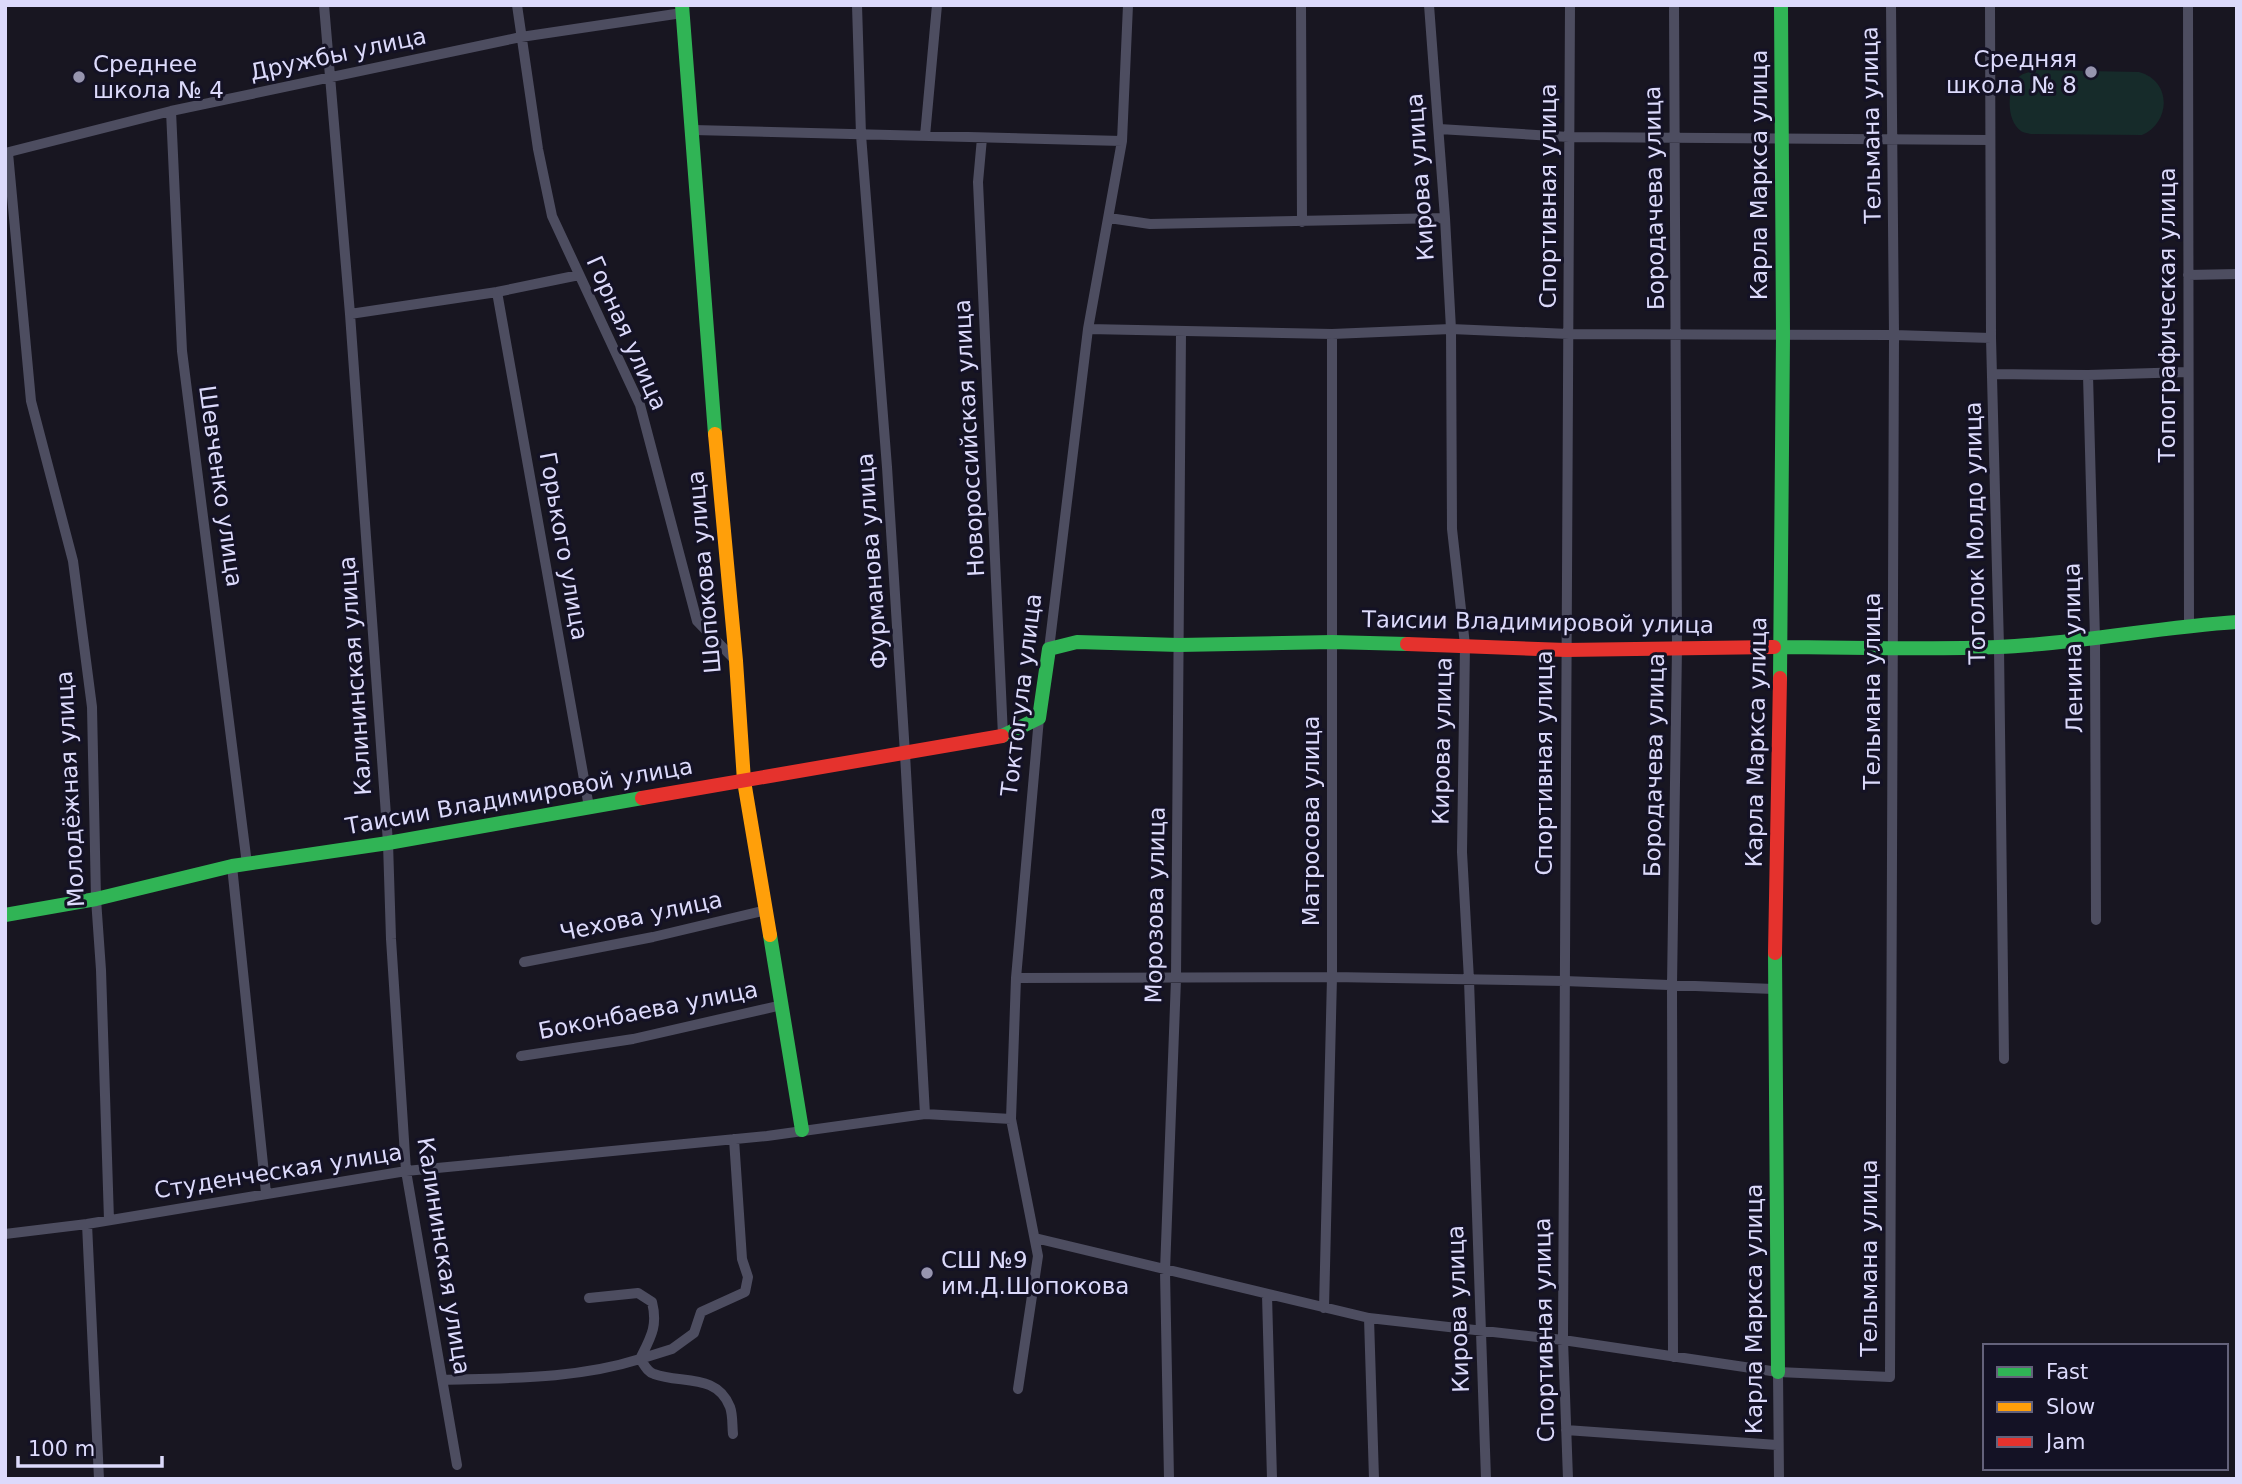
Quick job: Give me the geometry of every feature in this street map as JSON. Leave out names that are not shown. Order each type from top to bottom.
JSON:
[{"type":"street","name":"Калининская улица","points":[[324,5],[328,78],[350,314],[388,843],[391,952],[405,1171],[457,1465]]},
{"type":"street","name":"Горная улица","points":[[517,5],[538,149],[552,216],[640,405],[697,621],[736,661]]},
{"type":"street","name":"Фурманова улица","points":[[857,5],[861,135],[887,467],[925,1114]]},
{"type":"street","points":[[925,136],[937,5]]},
{"type":"street","name":"Токтогула улица","points":[[1018,1390],[1038,1256],[1011,1119],[1016,978],[1039,718],[1088,329],[1122,141],[1128,5]]},
{"type":"street","points":[[1301,5],[1302,222]]},
{"type":"street","name":"Кирова улица","points":[[1429,5],[1451,329],[1451,529],[1465,645],[1462,852],[1486,1479]]},
{"type":"street","name":"Спортивная улица","points":[[1568,1479],[1563,1340],[1570,5]]},
{"type":"street","name":"Бородачева улица","points":[[1673,1357],[1672,985],[1677,647],[1674,5]]},
{"type":"street","name":"Карла Маркса улица","points":[[1779,1479],[1774,989],[1781,648],[1781,5]]},
{"type":"street","name":"Тельмана улица","points":[[1777,1372],[1889,1377],[1894,335],[1891,5]]},
{"type":"street","name":"Тоголок Молдо улица","points":[[1990,5],[1991,338],[1999,647],[2004,1059]]},
{"type":"street","name":"Топографическая улица","points":[[2188,5],[2189,625]]},
{"type":"street","name":"Дружбы улица","points":[[7,153],[171,111],[521,37],[682,9]]},
{"type":"street","name":"Шопокова улица","points":[[682,9],[693,130],[709,381],[736,661],[744,781],[802,1130]]},
{"type":"street","name":"Шевченко улица","points":[[171,111],[182,351],[240,865],[266,1193]]},
{"type":"street","points":[[1438,129],[1569,137],[1990,140]]},
{"type":"street","points":[[693,130],[1122,141]]},
{"type":"street","name":"Новороссийская улица","points":[[982,138],[978,182],[1003,736]]},
{"type":"street","name":"Молодёжная улица","points":[[7,153],[31,401],[73,561],[90,694],[109,1220]]},
{"type":"street","points":[[1109,218],[1150,224],[1445,218]]},
{"type":"street","points":[[2188,275],[2237,274]]},
{"type":"street","points":[[350,314],[497,292],[579,275]]},
{"type":"street","name":"Горького улица","points":[[497,292],[589,807]]},
{"type":"street","points":[[1088,329],[1332,334],[1451,329],[1569,334],[1991,338]]},
{"type":"street","name":"Морозова улица","points":[[1169,1479],[1165,1271],[1176,979],[1181,332]]},
{"type":"street","name":"Матросова улица","points":[[1324,1308],[1332,977],[1332,334]]},
{"type":"street","points":[[1993,374],[2188,372]]},
{"type":"street","name":"Ленина улица","points":[[2088,375],[2095,639],[2096,920]]},
{"type":"street","name":"Таисии Владимировой улица","points":[[1049,649],[1077,642],[1180,645],[1332,642],[1566,650],[1677,647],[1999,647],[2237,622]]},
{"type":"street","name":"Таисии Владимировой улица","points":[[5,915],[96,900],[240,865],[388,843],[1003,736],[1039,718]]},
{"type":"street","name":"Чехова улица","points":[[524,962],[653,937],[767,910]]},
{"type":"street","points":[[1016,978],[1332,977],[1564,981],[1774,989]]},
{"type":"street","name":"Боконбаева улица","points":[[521,1056],[633,1040],[782,1005]]},
{"type":"street","points":[[802,1130],[925,1114],[1011,1119]]},
{"type":"street","name":"Студенческая улица","points":[[5,1234],[87,1224],[405,1171],[766,1136],[802,1130]]},
{"type":"street","points":[[443,1380],[552,1375],[611,1368],[672,1349],[694,1333],[701,1312],[745,1292],[748,1277],[742,1259],[734,1139]]},
{"type":"street","points":[[87,1224],[99,1479]]},
{"type":"street","points":[[1035,1238],[1369,1318],[1563,1340],[1777,1372]]},
{"type":"street","points":[[589,1298],[638,1293],[652,1302],[656,1318],[640,1359]]},
{"type":"street","points":[[1267,1295],[1272,1479]]},
{"type":"street","points":[[1369,1318],[1374,1479]]},
{"type":"street","points":[[640,1359],[654,1374],[699,1380],[721,1391],[730,1408],[733,1434]]},
{"type":"street","points":[[1566,1430],[1777,1445]]},
{"type":"green space","points":[[2036,70],[2139,72],[2150,77],[2162,92],[2162,112],[2152,129],[2142,135],[2023,132],[2016,126],[2010,112],[2010,96],[2015,81],[2020,76]]},
{"type":"traffic: fast","points":[[682,5],[715,434]]},
{"type":"traffic: fast","points":[[1780,678],[1783,335],[1781,5]]},
{"type":"traffic: fast","points":[[1774,647],[1998,647],[2058,643],[2237,622]]},
{"type":"traffic: fast","points":[[1002,736],[1039,718],[1049,649],[1077,642],[1179,645],[1332,642],[1407,644]]},
{"type":"traffic: fast","points":[[5,915],[96,899],[232,866],[388,843],[642,798]]},
{"type":"traffic: fast","points":[[770,935],[802,1130]]},
{"type":"traffic: fast","points":[[1775,953],[1778,1372]]},
{"type":"traffic: slow","points":[[715,434],[744,781],[770,935]]},
{"type":"traffic: jam","points":[[1407,644],[1566,650],[1774,647]]},
{"type":"traffic: jam","points":[[1775,953],[1780,678]]},
{"type":"traffic: jam","points":[[642,798],[1002,736]]},
{"type":"place","name":"Средняя школа № 8","points":[[2091,72]]},
{"type":"place","name":"Среднее школа № 4","points":[[79,77]]},
{"type":"place","name":"СШ №9 им.Д.Шопокова","points":[[927,1273]]}]
